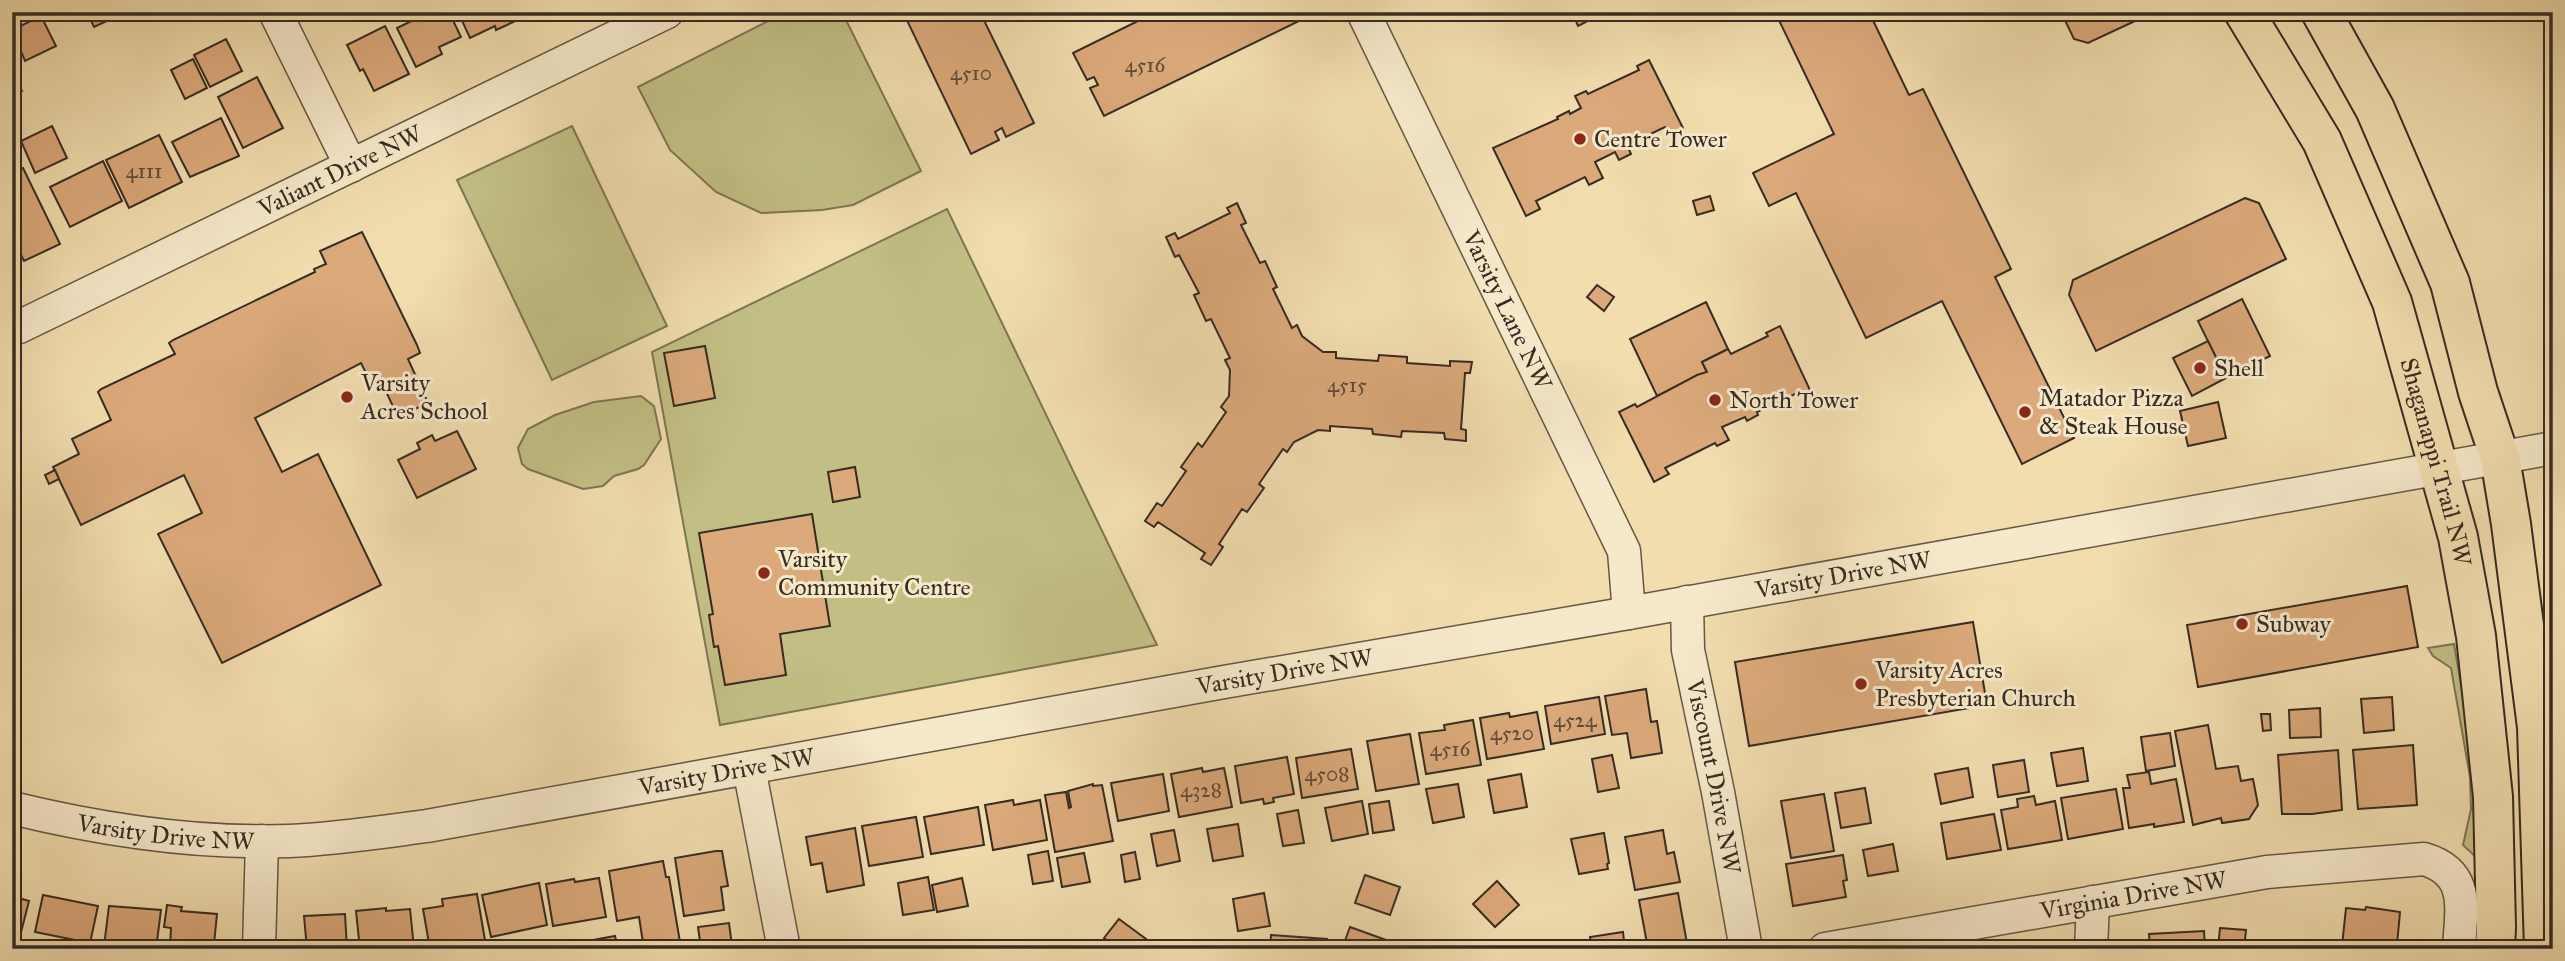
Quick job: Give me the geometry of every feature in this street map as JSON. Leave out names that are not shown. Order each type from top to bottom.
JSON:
[{"type":"main road","name":"Shaganappi Trail NW","points":[[2244,12],[2322,141],[2392,302],[2458,537],[2476,636],[2493,797],[2495,949]]},
{"type":"main road","points":[[2320,12],[2375,109],[2450,282],[2478,392],[2500,458],[2537,727],[2544,949]]},
{"type":"street","points":[[275,12],[351,166]]},
{"type":"street","name":"Valiant Drive NW","points":[[12,328],[19,327],[667,12]]},
{"type":"street","name":"Varsity Lane NW","points":[[1363,12],[1624,551],[1629,613]]},
{"type":"street","name":"Varsity Drive NW","points":[[12,808],[67,821],[165,836],[262,841],[360,835],[427,826],[1224,682],[1629,613],[2553,448]]},
{"type":"street","name":"Viscount Drive NW","points":[[1687,602],[1688,650],[1718,792],[1746,949]]},
{"type":"street","points":[[749,768],[784,949]]},
{"type":"street","points":[[259,949],[262,841]]},
{"type":"street","name":"Virginia Drive NW","points":[[1825,949],[2295,868],[2424,859],[2442,866],[2456,881],[2460,891],[2459,949]]},
{"type":"street","points":[[2091,949],[2093,902]]},
{"type":"shaded area","points":[[786,12],[842,12],[921,171],[853,205],[822,210],[761,213],[716,192],[670,150],[638,87]]},
{"type":"shaded area","points":[[572,126],[667,326],[552,380],[457,180]]},
{"type":"shaded area","points":[[947,209],[1157,645],[720,725],[652,352]]},
{"type":"shaded area","points":[[641,396],[654,406],[661,439],[644,465],[638,469],[614,476],[603,486],[583,489],[528,469],[522,464],[518,448],[528,429],[555,415],[594,402]]},
{"type":"shaded area","points":[[2454,644],[2483,814],[2481,949],[2475,949],[2478,863],[2477,858],[2463,845],[2471,809],[2470,777],[2451,668],[2433,656],[2428,648]]},
{"type":"building","points":[[87,12],[124,12],[124,13],[94,27]]},
{"type":"building","points":[[430,12],[449,12],[461,37],[439,47],[442,54],[416,67],[397,28]]},
{"type":"building","points":[[458,12],[520,12],[522,18],[496,30],[495,26],[470,38]]},
{"type":"building","points":[[903,12],[980,12],[1034,123],[1006,137],[1002,128],[995,132],[999,140],[971,154]]},
{"type":"building","points":[[1156,12],[1297,12],[1301,20],[1104,116],[1090,88],[1098,85],[1094,77],[1087,80],[1073,53]]},
{"type":"building","points":[[1572,12],[1599,12],[1600,15],[1578,26]]},
{"type":"building","points":[[1775,12],[1869,12],[1909,95],[1923,89],[2011,269],[1995,277],[2074,438],[2022,464],[1942,301],[1866,338],[1796,193],[1769,206],[1753,173],[1834,134]]},
{"type":"building","points":[[2061,12],[2152,13],[2088,43],[2074,39]]},
{"type":"building","points":[[41,16],[56,46],[25,61],[12,30]]},
{"type":"building","points":[[385,26],[409,74],[374,91],[347,45]]},
{"type":"building","points":[[226,39],[242,71],[210,87],[194,55]]},
{"type":"building","points":[[193,59],[207,88],[185,99],[171,70]]},
{"type":"building","name":"Centre Tower","points":[[1649,60],[1683,128],[1670,135],[1665,127],[1627,145],[1631,154],[1619,160],[1615,152],[1595,162],[1603,178],[1589,185],[1585,177],[1536,201],[1540,209],[1526,216],[1493,148],[1558,119],[1557,117],[1569,111],[1570,114],[1581,108],[1575,96],[1586,91],[1588,94],[1639,70],[1637,66]]},
{"type":"building","points":[[12,70],[22,91],[12,96]]},
{"type":"building","points":[[257,77],[283,128],[243,148],[218,97]]},
{"type":"building","points":[[221,118],[239,156],[190,177],[172,142]]},
{"type":"building","points":[[52,126],[67,158],[35,173],[21,141]]},
{"type":"building","points":[[159,135],[182,182],[129,208],[106,160]]},
{"type":"building","points":[[103,161],[122,201],[70,227],[50,187]]},
{"type":"building","points":[[23,168],[60,244],[24,261],[12,236],[12,173]]},
{"type":"building","points":[[1710,196],[1714,210],[1697,215],[1693,201]]},
{"type":"building","points":[[2245,198],[2259,203],[2286,259],[2096,351],[2069,295],[2073,280]]},
{"type":"building","points":[[1237,203],[1246,223],[1241,225],[1260,263],[1265,261],[1277,287],[1273,289],[1292,328],[1297,325],[1302,336],[1323,352],[1336,352],[1336,358],[1378,361],[1379,355],[1407,357],[1407,363],[1450,366],[1450,361],[1472,362],[1470,373],[1465,373],[1461,429],[1466,430],[1466,441],[1445,439],[1444,433],[1402,431],[1401,437],[1373,434],[1372,429],[1330,426],[1330,431],[1318,430],[1294,442],[1287,452],[1283,449],[1259,484],[1264,488],[1247,512],[1242,509],[1219,544],[1223,547],[1211,565],[1201,559],[1205,553],[1158,522],[1154,527],[1145,521],[1157,503],[1162,506],[1186,471],[1181,467],[1198,443],[1202,447],[1226,412],[1221,407],[1229,396],[1230,370],[1225,360],[1230,358],[1211,319],[1206,321],[1194,295],[1199,293],[1179,255],[1175,257],[1166,237],[1175,233],[1178,239],[1230,213],[1227,208]]},
{"type":"building","points":[[362,232],[417,345],[420,353],[408,359],[428,403],[398,417],[381,381],[372,385],[361,363],[255,418],[282,472],[318,454],[381,585],[222,663],[158,534],[202,513],[184,475],[81,525],[53,467],[79,454],[72,439],[111,420],[98,392],[101,389],[175,354],[169,343],[173,340],[315,272],[314,269],[326,264],[320,251]]},
{"type":"building","points":[[1597,285],[1614,297],[1604,311],[1587,297]]},
{"type":"building","points":[[2242,299],[2270,356],[2226,378],[2198,321]]},
{"type":"building","points":[[1706,302],[1728,349],[1702,362],[1707,372],[1657,396],[1630,339]]},
{"type":"building","name":"North Tower","points":[[1780,326],[1810,390],[1757,412],[1758,415],[1747,421],[1745,417],[1722,427],[1729,440],[1717,446],[1715,443],[1665,468],[1669,474],[1654,482],[1619,412],[1635,404],[1637,407],[1707,372],[1702,362],[1728,349],[1731,354],[1768,336],[1766,333]]},
{"type":"building","name":"Shell","points":[[2208,341],[2226,378],[2192,396],[2173,358]]},
{"type":"building","points":[[705,346],[715,398],[674,406],[664,353]]},
{"type":"building","name":"Shell","points":[[2218,402],[2226,438],[2188,446],[2180,411]]},
{"type":"building","points":[[457,431],[476,469],[417,498],[398,460],[420,449],[417,443],[432,435],[435,441]]},
{"type":"building","points":[[855,467],[860,497],[833,502],[828,472]]},
{"type":"building","points":[[55,470],[59,479],[49,484],[45,475]]},
{"type":"building","name":"Varsity Community Centre","points":[[812,514],[830,626],[780,634],[786,675],[725,685],[718,646],[714,647],[709,615],[713,614],[699,533]]},
{"type":"building","points":[[2407,586],[2418,647],[2198,687],[2187,625]]},
{"type":"building","name":"Varsity Acres Presbyterian Church","points":[[1973,622],[1987,705],[1749,746],[1735,662]]},
{"type":"building","points":[[1646,689],[1651,722],[1657,721],[1662,753],[1631,758],[1627,733],[1612,735],[1605,696]]},
{"type":"building","points":[[1599,697],[1605,734],[1551,744],[1545,706]]},
{"type":"building","points":[[2392,697],[2394,730],[2364,733],[2361,699]]},
{"type":"building","points":[[2320,708],[2321,737],[2290,738],[2289,710]]},
{"type":"building","points":[[1537,712],[1544,749],[1487,759],[1480,718],[1509,713],[1510,717]]},
{"type":"building","points":[[2261,714],[2270,714],[2271,730],[2263,731]]},
{"type":"building","points":[[1473,720],[1481,765],[1426,774],[1419,733],[1445,730],[1444,725]]},
{"type":"building","points":[[2208,725],[2216,769],[2238,766],[2241,781],[2253,779],[2258,805],[2249,819],[2222,823],[2221,818],[2193,825],[2175,731]]},
{"type":"building","points":[[2170,733],[2175,766],[2146,771],[2141,737]]},
{"type":"building","points":[[1410,734],[1419,784],[1376,791],[1367,741]]},
{"type":"building","points":[[2413,745],[2417,805],[2358,809],[2353,750]]},
{"type":"building","points":[[2083,748],[2088,781],[2057,786],[2051,753]]},
{"type":"building","points":[[1351,749],[1358,789],[1302,798],[1296,758]]},
{"type":"building","points":[[2338,750],[2342,810],[2282,814],[2278,755]]},
{"type":"building","points":[[1612,755],[1619,788],[1598,792],[1592,759]]},
{"type":"building","points":[[1287,757],[1294,794],[1273,798],[1274,802],[1264,804],[1263,799],[1241,803],[1235,766]]},
{"type":"building","points":[[2024,760],[2029,792],[1998,797],[1993,765]]},
{"type":"building","points":[[1202,768],[1203,772],[1224,768],[1232,807],[1179,817],[1171,774]]},
{"type":"building","points":[[1968,768],[1973,797],[1941,804],[1935,774]]},
{"type":"building","points":[[2149,772],[2151,784],[2176,779],[2184,822],[2129,828],[2123,788],[2130,788],[2127,775]]},
{"type":"building","points":[[1163,774],[1169,811],[1118,821],[1111,783]]},
{"type":"building","points":[[1521,774],[1527,807],[1494,813],[1488,780]]},
{"type":"building","points":[[1093,784],[1102,785],[1113,841],[1055,852],[1045,795],[1066,792],[1069,808],[1068,791]]},
{"type":"building","points":[[1458,784],[1464,817],[1433,823],[1426,789]]},
{"type":"building","points":[[1865,788],[1871,823],[1841,828],[1835,793]]},
{"type":"building","points":[[2116,789],[2123,829],[2068,839],[2061,798]]},
{"type":"building","points":[[1824,794],[1834,851],[1791,858],[1781,801]]},
{"type":"building","points":[[2034,796],[2036,805],[2055,801],[2062,840],[2008,849],[2001,810],[2018,807],[2017,799]]},
{"type":"building","points":[[1013,800],[1014,805],[1040,800],[1047,840],[993,850],[985,805]]},
{"type":"building","points":[[1362,801],[1368,834],[1332,841],[1325,808]]},
{"type":"building","points":[[1389,801],[1394,830],[1373,833],[1369,804]]},
{"type":"building","points":[[978,807],[984,845],[931,854],[924,817]]},
{"type":"building","points":[[1298,810],[1304,843],[1283,846],[1277,814]]},
{"type":"building","points":[[1994,814],[2001,850],[1947,859],[1941,823]]},
{"type":"building","points":[[916,817],[923,857],[869,866],[862,826]]},
{"type":"building","points":[[1238,824],[1243,856],[1213,861],[1207,829]]},
{"type":"building","points":[[855,828],[864,885],[827,892],[822,863],[811,865],[806,837]]},
{"type":"building","points":[[1174,830],[1180,861],[1157,866],[1151,834]]},
{"type":"building","points":[[1663,830],[1667,854],[1674,852],[1680,882],[1635,890],[1625,837]]},
{"type":"building","points":[[1604,833],[1608,869],[1579,874],[1571,839]]},
{"type":"building","points":[[1893,844],[1898,871],[1868,876],[1863,850]]},
{"type":"building","points":[[722,851],[728,886],[721,887],[724,910],[684,916],[675,858]]},
{"type":"building","points":[[1048,851],[1053,881],[1033,884],[1028,855]]},
{"type":"building","points":[[1135,852],[1140,879],[1125,882],[1121,855]]},
{"type":"building","points":[[1084,853],[1090,882],[1062,887],[1057,858]]},
{"type":"building","points":[[1843,855],[1847,880],[1843,881],[1846,897],[1793,906],[1786,864]]},
{"type":"building","points":[[663,861],[666,877],[669,877],[681,948],[644,949],[639,917],[617,921],[609,871]]},
{"type":"building","points":[[1365,875],[1400,887],[1390,915],[1355,903]]},
{"type":"building","points":[[928,877],[934,910],[903,915],[898,883]]},
{"type":"building","points":[[599,878],[606,917],[553,926],[546,884]]},
{"type":"building","points":[[962,878],[968,906],[937,912],[932,885]]},
{"type":"building","points":[[1497,881],[1519,905],[1495,927],[1473,904]]},
{"type":"building","points":[[539,883],[547,925],[491,937],[482,895]]},
{"type":"building","points":[[1264,893],[1270,926],[1238,931],[1233,899]]},
{"type":"building","points":[[1678,893],[1688,949],[1648,949],[1639,900]]},
{"type":"building","points":[[477,894],[485,940],[430,949],[423,909],[443,906],[442,899]]},
{"type":"building","points":[[43,895],[98,906],[90,943],[35,932]]},
{"type":"building","points":[[12,896],[29,901],[19,940],[12,938]]},
{"type":"building","points":[[167,905],[182,907],[181,911],[217,914],[214,944],[210,944],[209,949],[170,949],[171,928],[164,927]]},
{"type":"building","points":[[109,906],[161,910],[156,949],[104,946]]},
{"type":"building","points":[[2366,907],[2400,912],[2397,945],[2404,945],[2404,949],[2351,949],[2342,946],[2346,908],[2365,910]]},
{"type":"building","points":[[386,908],[386,911],[410,909],[414,948],[360,949],[356,911]]},
{"type":"building","points":[[345,914],[347,949],[307,949],[304,916]]},
{"type":"building","points":[[1119,919],[1146,939],[1138,949],[1119,949],[1104,938]]},
{"type":"building","points":[[729,923],[732,946],[701,949],[698,927]]},
{"type":"building","points":[[1350,927],[1400,945],[1399,949],[1342,949]]},
{"type":"building","points":[[2220,928],[2246,930],[2244,949],[2218,949]]},
{"type":"building","points":[[2204,931],[2205,949],[2150,949],[2149,934]]},
{"type":"building","points":[[1623,932],[1625,949],[1592,949],[1590,937]]},
{"type":"building","points":[[1271,935],[1327,939],[1326,949],[1270,949]]},
{"type":"building","points":[[615,936],[618,949],[583,949],[582,942]]},
{"type":"building","points":[[2286,940],[2318,943],[2317,949],[2285,949]]},
{"type":"place","name":"Centre Tower","points":[[1580,139]]},
{"type":"place","name":"Shell","points":[[2200,368]]},
{"type":"place","name":"Varsity Acres School","points":[[347,397]]},
{"type":"place","name":"North Tower","points":[[1715,400]]},
{"type":"place","name":"Matador Pizza & Steak House","points":[[2025,412]]},
{"type":"place","name":"Varsity Community Centre","points":[[764,573]]},
{"type":"place","name":"Subway","points":[[2242,624]]},
{"type":"place","name":"Varsity Acres Presbyterian Church","points":[[1861,684]]}]
